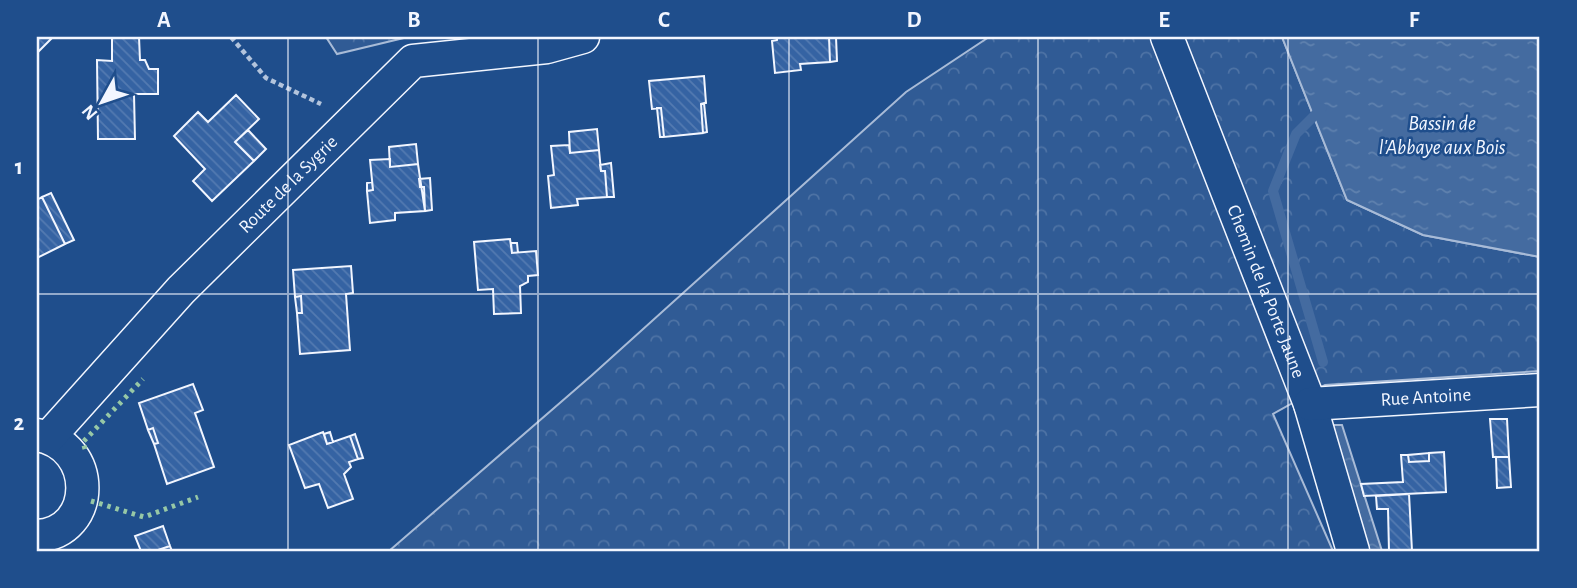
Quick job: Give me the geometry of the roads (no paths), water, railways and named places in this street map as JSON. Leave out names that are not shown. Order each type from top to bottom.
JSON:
[{"type":"street","name":"Route de la Sygrie","points":[[43,436],[181,290],[413,61],[547,47],[583,37]]},
{"type":"street","name":"Chemin de la Porte Jaune","points":[[1167,37],[1310,404],[1353,551]]},
{"type":"street","name":"Rue Antoine","points":[[1310,404],[1540,390]]},
{"type":"street","points":[[37,536],[57,530],[70,520],[80,506],[83,489],[82,473],[75,457],[64,445],[43,436]]},
{"type":"water","name":"Bassin de l'Abbaye aux Bois","points":[[1282,37],[1540,37],[1540,257],[1423,235],[1347,200]]},
{"type":"water","points":[[1328,425],[1342,425],[1382,551],[1367,551]]},
{"type":"waterway","points":[[1322,108],[1296,134],[1273,191],[1323,362]]}]
